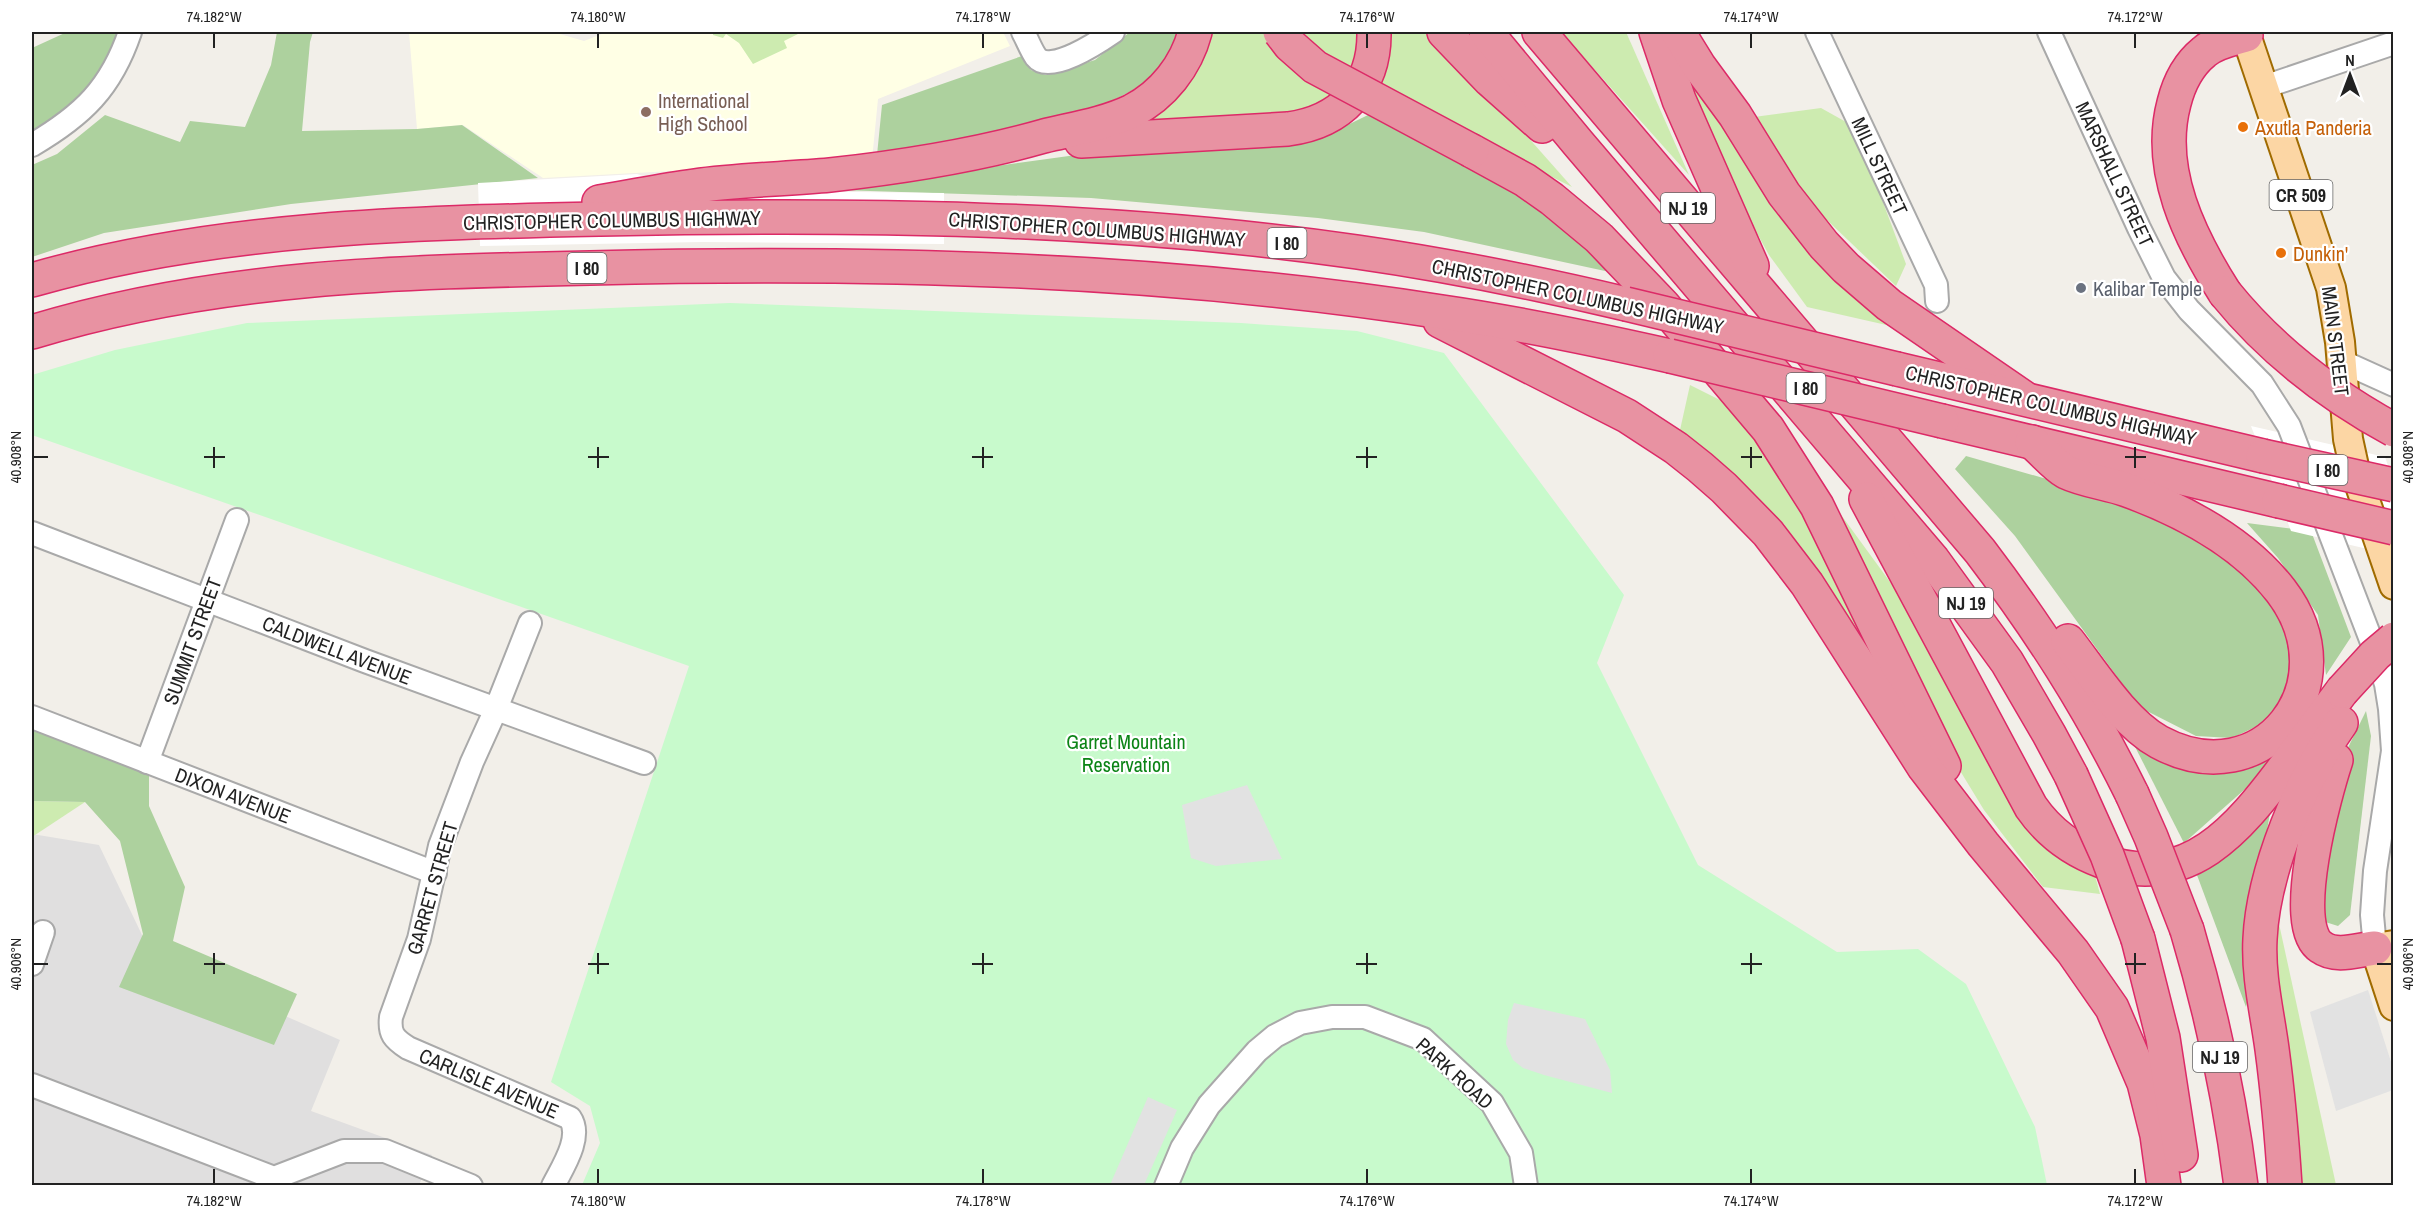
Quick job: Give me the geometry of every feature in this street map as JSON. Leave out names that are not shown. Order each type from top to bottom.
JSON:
[{"type":"highway","points":[[1280,32],[1296,51],[1315,67],[1525,180],[1552,198],[1599,237],[1663,305],[1768,429],[1817,507],[1953,783],[1986,839],[2030,900]]},
{"type":"highway","points":[[1001,148],[1067,144],[1089,140],[1281,130],[1319,123],[1339,111],[1356,95],[1373,54],[1374,32]]},
{"type":"highway","points":[[1444,32],[1490,80],[1625,198]]},
{"type":"highway","name":"NJ 19","points":[[1486,32],[1933,560],[1985,630],[2029,698],[2071,775],[2107,855],[2138,939],[2163,1038],[2173,1089],[2185,1185]]},
{"type":"highway","name":"NJ 19","points":[[1539,32],[1980,551],[2066,672],[2132,794],[2187,930],[2216,1038],[2241,1185]]},
{"type":"highway","points":[[1636,32],[1652,65],[1679,100]]},
{"type":"highway","points":[[1656,32],[1679,100],[1767,299]]},
{"type":"highway","points":[[1678,32],[1705,52],[1735,115],[1784,194],[1824,245],[1846,268],[1889,305],[2022,397]]},
{"type":"highway","points":[[2246,33],[2212,46],[2197,58],[2182,78],[2171,113],[2170,152],[2177,194],[2193,238],[2225,294],[2259,333],[2341,400],[2394,430]]},
{"type":"highway","points":[[487,221],[695,186],[832,174],[943,159],[1001,148],[1103,122],[1132,110],[1164,87],[1191,43]]},
{"type":"highway","name":"CHRISTOPHER COLUMBUS HIGHWAY","points":[[32,280],[118,258],[228,240],[346,228],[487,221],[774,217],[944,219],[1136,229],[1300,244],[1420,261],[1626,304],[2262,456],[2394,485]]},
{"type":"highway","name":"CHRISTOPHER COLUMBUS HIGHWAY","points":[[32,332],[129,306],[183,295],[248,286],[404,274],[628,267],[841,267],[1049,272],[1244,287],[1414,308],[1542,329],[1670,356],[2394,528]]},
{"type":"highway","points":[[1414,308],[1628,416],[1676,448],[1725,488],[1768,532],[1788,557],[1924,767],[1954,808],[2101,989],[2124,1031],[2144,1083],[2152,1109],[2164,1185]]},
{"type":"highway","points":[[1980,551],[2000,553],[2119,707],[2145,732],[2169,747],[2196,755],[2227,755],[2242,752],[2269,739],[2290,718],[2298,705],[2307,669],[2303,633],[2282,592],[2254,562],[2213,532],[2175,511],[2125,489],[2066,472],[2032,442]]},
{"type":"highway","points":[[1838,447],[1915,595],[2031,807],[2054,834],[2092,857],[2127,867],[2163,867],[2181,862],[2217,843],[2232,832],[2350,703]]},
{"type":"highway","points":[[2384,947],[2341,953],[2329,951],[2313,941],[2307,920],[2312,859],[2322,808],[2350,703],[2363,667],[2390,656]]},
{"type":"highway","points":[[2284,1185],[2277,1089],[2262,987],[2260,940],[2262,915],[2272,870],[2296,807],[2325,747],[2350,703]]},
{"type":"main road","name":"MAIN STREET","points":[[2246,33],[2328,274],[2336,311],[2350,449],[2385,566],[2394,585]]},
{"type":"main road","name":"MARSHALL STREET","points":[[2384,947],[2394,1006]]},
{"type":"street","points":[[32,145],[80,113],[94,99],[118,63],[130,32]]},
{"type":"street","points":[[1024,32],[1036,58],[1043,62],[1052,62],[1082,51],[1113,32]]},
{"type":"street","name":"MILL STREET","points":[[1817,32],[1936,285],[1937,301]]},
{"type":"street","name":"MARSHALL STREET","points":[[2049,32],[2164,278],[2190,310],[2262,384],[2289,426],[2373,645],[2386,684],[2391,709],[2393,751],[2374,881],[2372,915],[2384,947]]},
{"type":"street","points":[[2264,87],[2394,43]]},
{"type":"street","points":[[2341,361],[2394,385]]},
{"type":"street","name":"SUMMIT STREET","points":[[147,762],[237,520]]},
{"type":"street","name":"CALDWELL AVENUE","points":[[32,533],[644,763]]},
{"type":"street","name":"GARRET STREET","points":[[408,1048],[395,1039],[390,1028],[391,1017],[419,939],[440,846],[530,623]]},
{"type":"street","name":"DIXON AVENUE","points":[[32,717],[435,873]]},
{"type":"street","points":[[32,964],[43,932]]},
{"type":"street","name":"PARK ROAD","points":[[1166,1185],[1182,1148],[1209,1105],[1257,1051],[1275,1036],[1300,1023],[1332,1017],[1365,1017],[1423,1039],[1492,1103],[1521,1153],[1526,1185]]},
{"type":"street","name":"CARLISLE AVENUE","points":[[408,1048],[570,1118],[574,1126],[572,1144],[553,1185]]},
{"type":"street","points":[[32,1085],[272,1182],[344,1151],[385,1151],[471,1185]]},
{"type":"shaded area","name":"International High School","points":[[409,32],[553,32],[584,41],[607,32],[1003,32],[1010,46],[878,99],[872,160],[543,178],[463,125],[417,129]]},
{"type":"shaded area","points":[[1247,785],[1282,859],[1216,866],[1191,858],[1182,805]]},
{"type":"shaded area","points":[[32,834],[99,845],[153,958],[340,1040],[311,1111],[432,1155],[419,1185],[32,1185]]},
{"type":"shaded area","points":[[2368,990],[2393,1068],[2393,1090],[2336,1111],[2310,1012]]},
{"type":"shaded area","points":[[1514,1003],[1585,1019],[1610,1070],[1612,1093],[1523,1068],[1513,1060],[1506,1044],[1508,1020]]},
{"type":"shaded area","points":[[1148,1097],[1177,1110],[1144,1185],[1110,1185]]},
{"type":"green space","points":[[67,32],[119,32],[113,54],[83,99],[32,133],[32,48]]},
{"type":"green space","points":[[277,32],[313,32],[310,42],[302,131],[417,129],[462,125],[538,178],[291,204],[104,233],[32,257],[32,165],[57,154],[105,115],[180,142],[190,121],[245,127],[271,65]]},
{"type":"green space","points":[[713,32],[797,32],[798,34],[784,41],[787,48],[753,64],[739,43],[726,34],[723,38],[713,35]]},
{"type":"green space","points":[[1130,32],[1178,32],[1174,49],[1155,74],[1124,95],[1085,112],[1040,125],[877,155],[882,105],[1022,56],[1031,70],[1046,75],[1095,60]]},
{"type":"green space","points":[[1205,32],[1275,32],[1342,93],[1304,112],[1124,124]]},
{"type":"green space","points":[[1297,32],[1365,32],[1355,76],[1325,60]]},
{"type":"green space","points":[[1382,32],[1435,32],[1572,187],[1370,85]]},
{"type":"green space","points":[[1561,32],[1626,32],[1689,175]]},
{"type":"green space","points":[[1677,63],[1904,329],[1807,307],[1769,255],[1723,171]]},
{"type":"green space","points":[[1821,108],[1855,127],[1906,264],[1896,286],[1803,197],[1754,117]]},
{"type":"green space","points":[[1368,115],[1447,147],[1541,201],[1619,274],[1424,232],[1318,218],[1091,198],[808,189],[874,183],[1098,152],[1285,144],[1323,137]]},
{"type":"green space","name":"Garret Mountain Reservation","points":[[730,303],[1241,323],[1357,331],[1444,353],[1624,595],[1597,663],[1698,865],[1837,952],[1918,949],[1966,984],[2035,1127],[2047,1185],[582,1185],[600,1143],[590,1106],[551,1082],[689,666],[32,435],[32,375],[115,350],[247,323]]},
{"type":"green space","points":[[1690,385],[1734,407],[1786,472],[1866,635],[1860,643],[1784,524],[1680,430]]},
{"type":"green space","points":[[1966,456],[2078,488],[2187,526],[2268,586],[2298,636],[2293,683],[2270,720],[2232,738],[2196,736],[2139,707],[2015,536],[1955,469]]},
{"type":"green space","points":[[1839,512],[1909,608],[2038,834],[2091,861],[2100,894],[2043,887],[1984,810],[1948,751],[1852,546]]},
{"type":"green space","points":[[2247,523],[2311,531],[2351,637],[2326,675],[2318,615],[2278,558]]},
{"type":"green space","points":[[2366,711],[2371,736],[2350,915],[2338,926],[2319,920],[2338,768]]},
{"type":"green space","points":[[2126,729],[2272,750],[2270,767],[2184,843]]},
{"type":"green space","points":[[32,730],[149,775],[149,806],[185,887],[173,941],[297,994],[274,1045],[119,987],[143,934],[120,841],[85,802],[32,801]]},
{"type":"green space","points":[[32,801],[85,802],[32,837]]},
{"type":"green space","points":[[2271,807],[2252,917],[2251,987],[2246,1007],[2194,867]]},
{"type":"green space","points":[[2276,910],[2336,1185],[2295,1185],[2272,968]]},
{"type":"pier","points":[[637,174],[656,180],[770,191],[944,193],[944,244],[702,242],[480,246],[478,183]]},
{"type":"pier","points":[[2251,426],[2385,457],[2393,480],[2393,555],[2291,531]]},
{"type":"place","name":"International High School","points":[[646,112]]},
{"type":"place","name":"Axutla Panderia","points":[[2243,127]]},
{"type":"place","name":"Dunkin'","points":[[2281,253]]},
{"type":"place","name":"Kalibar Temple","points":[[2081,288]]}]
